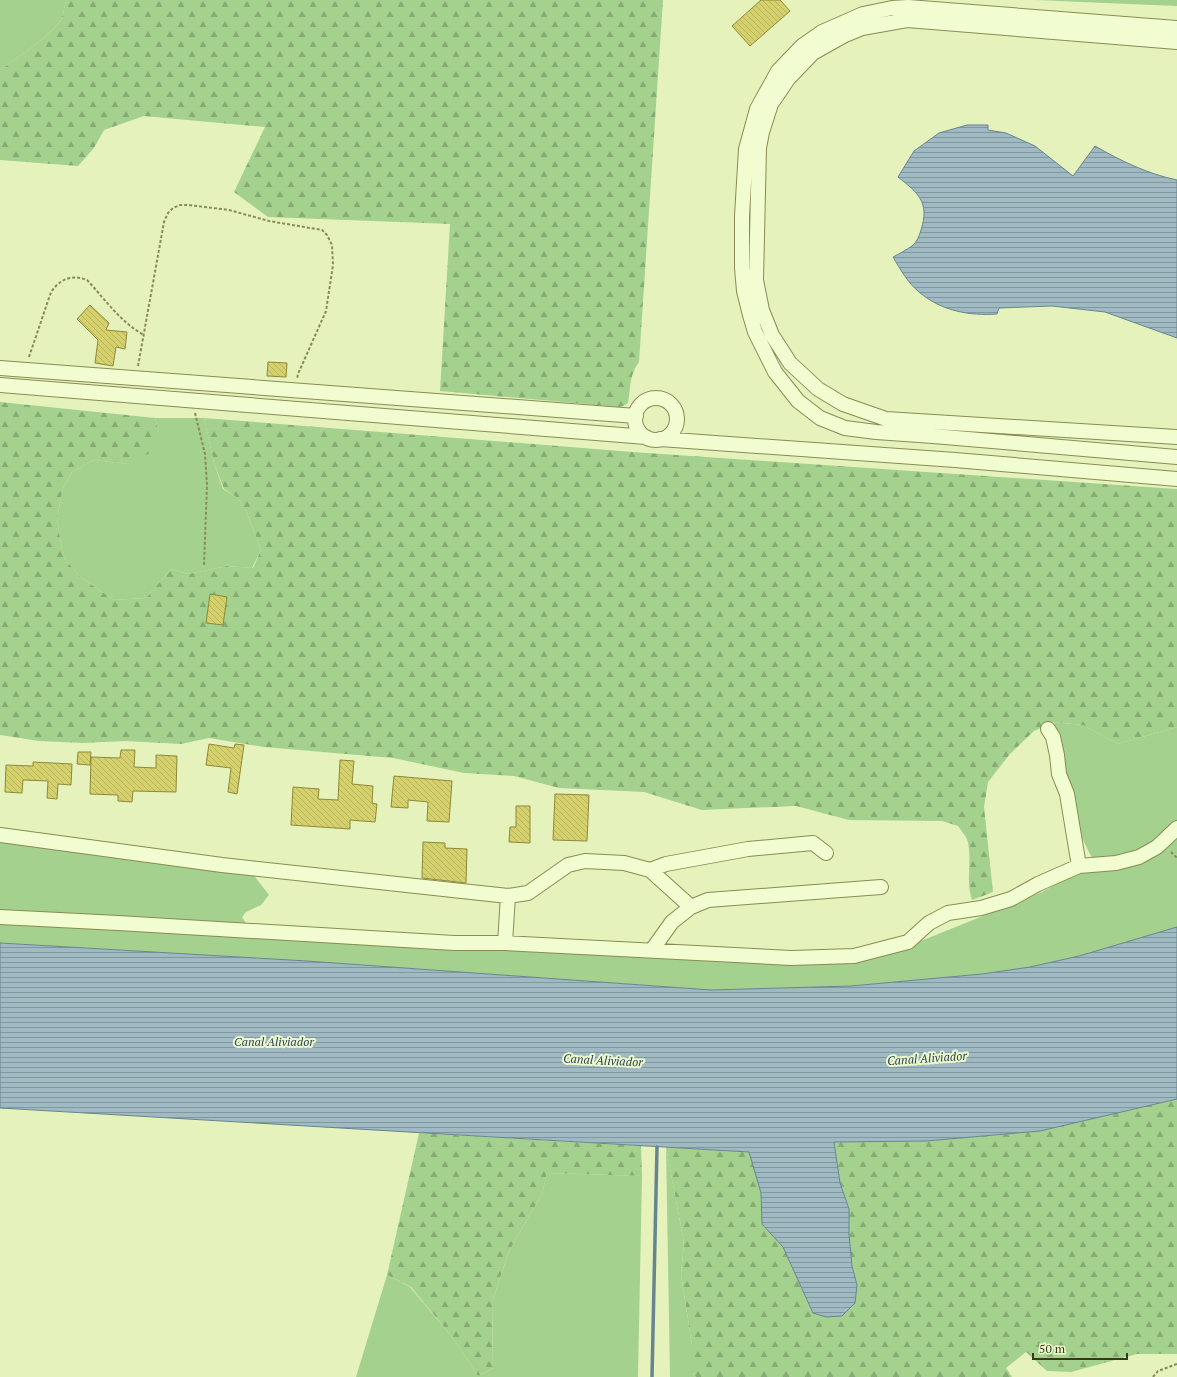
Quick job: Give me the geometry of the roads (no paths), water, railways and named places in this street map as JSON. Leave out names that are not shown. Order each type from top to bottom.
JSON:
[{"type":"street","points":[[1177,28],[908,7],[892,8],[863,14],[822,32],[802,46],[778,72],[757,109],[746,149],[742,216],[742,268],[744,291],[755,332],[772,366],[785,385],[798,401],[820,418],[845,428],[876,432],[1177,457]]},
{"type":"street","points":[[1177,42],[907,20],[862,28],[845,35],[813,53],[788,79],[771,104],[762,132],[759,148],[756,280],[762,310],[772,335],[790,363],[818,389],[843,404],[886,418],[1177,437]]},
{"type":"street","points":[[0,368],[636,416]]},
{"type":"street","points":[[20,387],[22,370]]},
{"type":"street","points":[[785,385],[801,373]]},
{"type":"street","points":[[0,385],[646,437],[653,439],[955,460],[1177,479]]},
{"type":"street","points":[[295,409],[296,391]]},
{"type":"street","points":[[646,437],[637,427],[636,416],[639,407],[643,402],[656,397],[669,401],[677,412],[678,419],[672,432],[667,437],[660,439]]},
{"type":"street","points":[[820,418],[835,400]]},
{"type":"street","points":[[1048,729],[1052,736],[1057,755],[1059,774],[1067,794],[1079,866]]},
{"type":"street","points":[[0,917],[446,943],[505,943],[791,958],[854,956],[908,942],[929,923],[948,913],[981,908],[1011,899],[1038,884],[1079,866],[1116,863],[1139,858],[1157,847],[1177,828]]},
{"type":"street","points":[[0,835],[222,865],[508,896],[528,893],[568,865],[585,861],[624,862],[650,870],[691,907]]},
{"type":"street","points":[[650,870],[666,864],[762,847],[813,843],[826,853]]},
{"type":"street","points":[[652,950],[672,922],[691,907],[708,900],[881,887]]},
{"type":"street","points":[[505,943],[508,896]]},
{"type":"water","points":[[967,125],[988,125],[988,130],[1006,133],[1035,146],[1073,176],[1095,146],[1135,166],[1177,180],[1177,338],[1105,312],[1052,306],[999,308],[997,314],[977,314],[956,311],[937,304],[919,292],[911,284],[904,276],[893,257],[912,246],[917,241],[924,212],[923,205],[916,193],[898,177],[914,151],[939,133]]},
{"type":"water","name":"Canal Aliviador","points":[[1177,927],[1177,1099],[1040,1131],[926,1141],[834,1142],[840,1183],[849,1209],[849,1234],[852,1266],[857,1285],[855,1303],[842,1316],[826,1317],[813,1313],[783,1247],[762,1224],[761,1193],[749,1152],[0,1108],[0,943],[307,961],[711,990],[851,986],[982,974],[1030,967],[1079,956]]},
{"type":"waterway","points":[[652,1377],[657,1147]]}]
